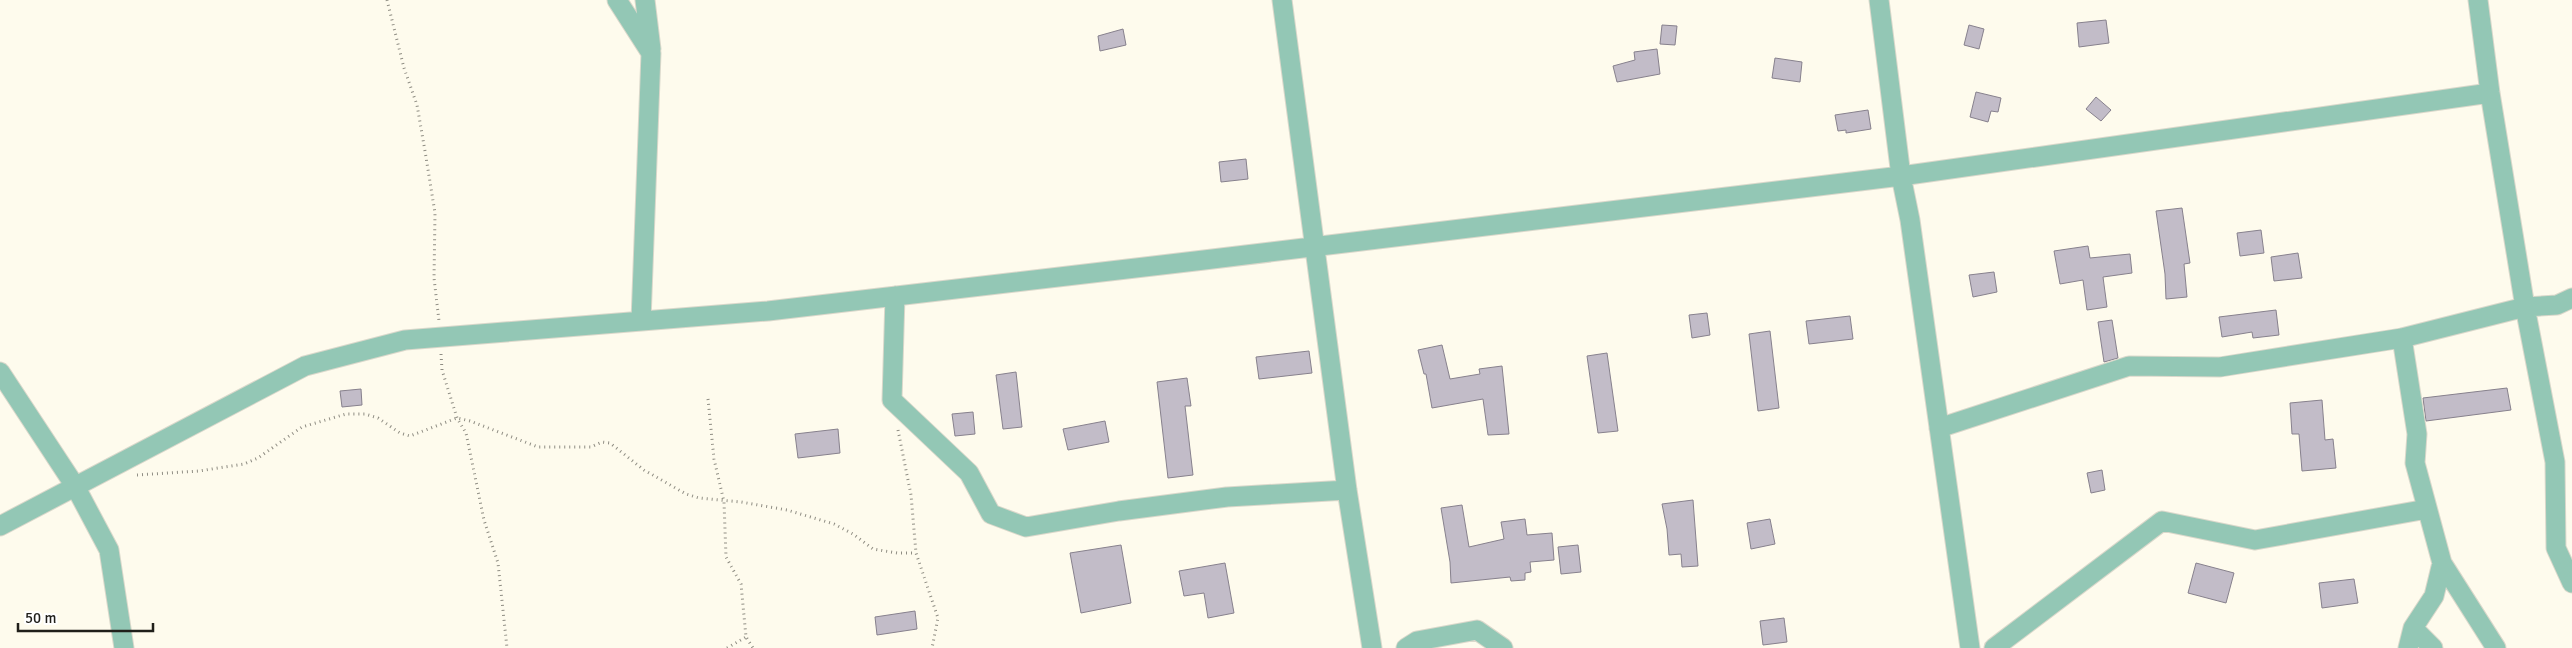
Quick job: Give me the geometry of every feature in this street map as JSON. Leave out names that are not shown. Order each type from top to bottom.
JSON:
[{"type":"street","points":[[617,0],[651,52]]},
{"type":"street","points":[[641,321],[651,52],[645,0]]},
{"type":"street","points":[[1282,0],[1347,490],[1372,648]]},
{"type":"street","points":[[1879,0],[1901,176],[1910,220],[1970,648]]},
{"type":"street","points":[[2478,0],[2490,93],[2524,306],[2555,462],[2556,548],[2572,583]]},
{"type":"street","points":[[0,526],[305,366],[405,340],[768,311],[895,296],[1901,176],[2490,93]]},
{"type":"street","points":[[895,296],[892,400],[969,473],[991,514],[1026,527],[1119,511],[1227,497],[1347,490]]},
{"type":"street","points":[[1939,428],[2130,366],[2220,367],[2402,338],[2524,306],[2557,305],[2572,298]]},
{"type":"street","points":[[2402,338],[2417,434],[2415,463],[2442,563],[2496,648]]},
{"type":"street","points":[[0,372],[75,486],[108,550],[124,648]]},
{"type":"street","points":[[1994,648],[2162,521],[2255,540],[2427,509]]},
{"type":"street","points":[[2408,648],[2413,628],[2434,596],[2442,563]]},
{"type":"street","points":[[2413,628],[2433,648]]},
{"type":"street","points":[[1406,648],[1418,641],[1476,630],[1503,648]]},
{"type":"path","points":[[708,398],[714,459],[724,502],[726,557],[741,584],[746,636],[753,648]]},
{"type":"path","points":[[128,475],[199,471],[244,464],[258,458],[302,427],[346,414],[365,414],[378,418],[400,433],[410,436],[457,418],[470,421],[538,447],[591,447],[602,442],[610,443],[625,456],[676,491],[699,498],[724,502],[741,502],[787,510],[834,524],[853,534],[873,549],[897,554],[916,553]]},
{"type":"path","points":[[898,428],[910,495],[916,553],[938,618],[932,648]]},
{"type":"path","points":[[727,648],[746,636]]},
{"type":"building","points":[[2106,20],[2109,43],[2079,47],[2077,23]]},
{"type":"building","points":[[1662,25],[1677,26],[1675,45],[1660,44]]},
{"type":"building","points":[[1969,25],[1984,29],[1979,49],[1964,45]]},
{"type":"building","points":[[1123,29],[1126,45],[1100,51],[1098,36]]},
{"type":"building","points":[[1657,49],[1660,74],[1617,82],[1613,66],[1635,60],[1634,52]]},
{"type":"building","points":[[1775,58],[1802,62],[1800,82],[1772,78]]},
{"type":"building","points":[[1976,92],[2001,98],[1998,112],[1991,111],[1988,122],[1970,117]]},
{"type":"building","points":[[2096,97],[2111,110],[2101,121],[2086,109]]},
{"type":"building","points":[[1868,110],[1871,129],[1846,133],[1846,130],[1838,131],[1835,115]]},
{"type":"building","points":[[1246,159],[1248,179],[1221,182],[1219,162]]},
{"type":"building","points":[[2182,208],[2190,263],[2184,264],[2187,297],[2166,299],[2165,274],[2156,211]]},
{"type":"building","points":[[2261,230],[2264,253],[2240,256],[2237,233]]},
{"type":"building","points":[[2088,246],[2090,258],[2130,254],[2132,273],[2103,277],[2107,307],[2087,310],[2083,280],[2060,284],[2054,251]]},
{"type":"building","points":[[2298,253],[2302,278],[2274,281],[2271,257]]},
{"type":"building","points":[[1994,272],[1997,292],[1973,297],[1969,275]]},
{"type":"building","points":[[2276,310],[2279,335],[2253,338],[2252,332],[2222,337],[2219,317]]},
{"type":"building","points":[[1707,313],[1710,335],[1692,338],[1689,315]]},
{"type":"building","points":[[1850,316],[1853,339],[1809,344],[1806,321]]},
{"type":"building","points":[[2112,320],[2118,358],[2104,362],[2098,322]]},
{"type":"building","points":[[1770,331],[1779,408],[1758,411],[1749,334]]},
{"type":"building","points":[[1442,345],[1450,379],[1480,374],[1479,369],[1502,366],[1509,434],[1488,435],[1483,399],[1432,408],[1426,374],[1424,374],[1418,350]]},
{"type":"building","points":[[1309,351],[1312,373],[1259,379],[1256,357]]},
{"type":"building","points":[[1607,353],[1618,431],[1598,433],[1587,356]]},
{"type":"building","points":[[1016,372],[1022,427],[1003,429],[996,375]]},
{"type":"building","points":[[1187,378],[1191,406],[1185,406],[1193,475],[1168,478],[1157,382]]},
{"type":"building","points":[[2507,388],[2511,410],[2426,421],[2423,398]]},
{"type":"building","points":[[361,389],[362,405],[342,407],[340,391]]},
{"type":"building","points":[[2322,400],[2325,440],[2333,439],[2336,468],[2302,471],[2299,434],[2292,434],[2290,403]]},
{"type":"building","points":[[973,412],[975,434],[955,436],[952,414]]},
{"type":"building","points":[[1105,421],[1109,442],[1068,450],[1063,429]]},
{"type":"building","points":[[838,429],[840,453],[798,458],[795,434]]},
{"type":"building","points":[[2102,470],[2105,490],[2091,493],[2087,473]]},
{"type":"building","points":[[1693,500],[1698,566],[1682,567],[1681,554],[1669,555],[1667,529],[1662,504]]},
{"type":"building","points":[[1462,505],[1469,547],[1504,539],[1501,522],[1525,519],[1527,535],[1552,533],[1554,560],[1530,562],[1531,572],[1525,573],[1525,580],[1511,581],[1510,577],[1451,583],[1450,562],[1441,508]]},
{"type":"building","points":[[1770,519],[1775,544],[1751,549],[1747,523]]},
{"type":"building","points":[[1121,545],[1131,603],[1081,613],[1070,553]]},
{"type":"building","points":[[1578,545],[1581,572],[1561,574],[1558,547]]},
{"type":"building","points":[[1225,563],[1234,613],[1208,618],[1204,593],[1184,596],[1179,571]]},
{"type":"building","points":[[2196,563],[2234,573],[2226,603],[2188,593]]},
{"type":"building","points":[[2354,579],[2358,603],[2322,608],[2319,583]]},
{"type":"building","points":[[915,611],[917,629],[877,635],[875,617]]},
{"type":"building","points":[[1784,618],[1787,642],[1763,645],[1760,621]]}]
